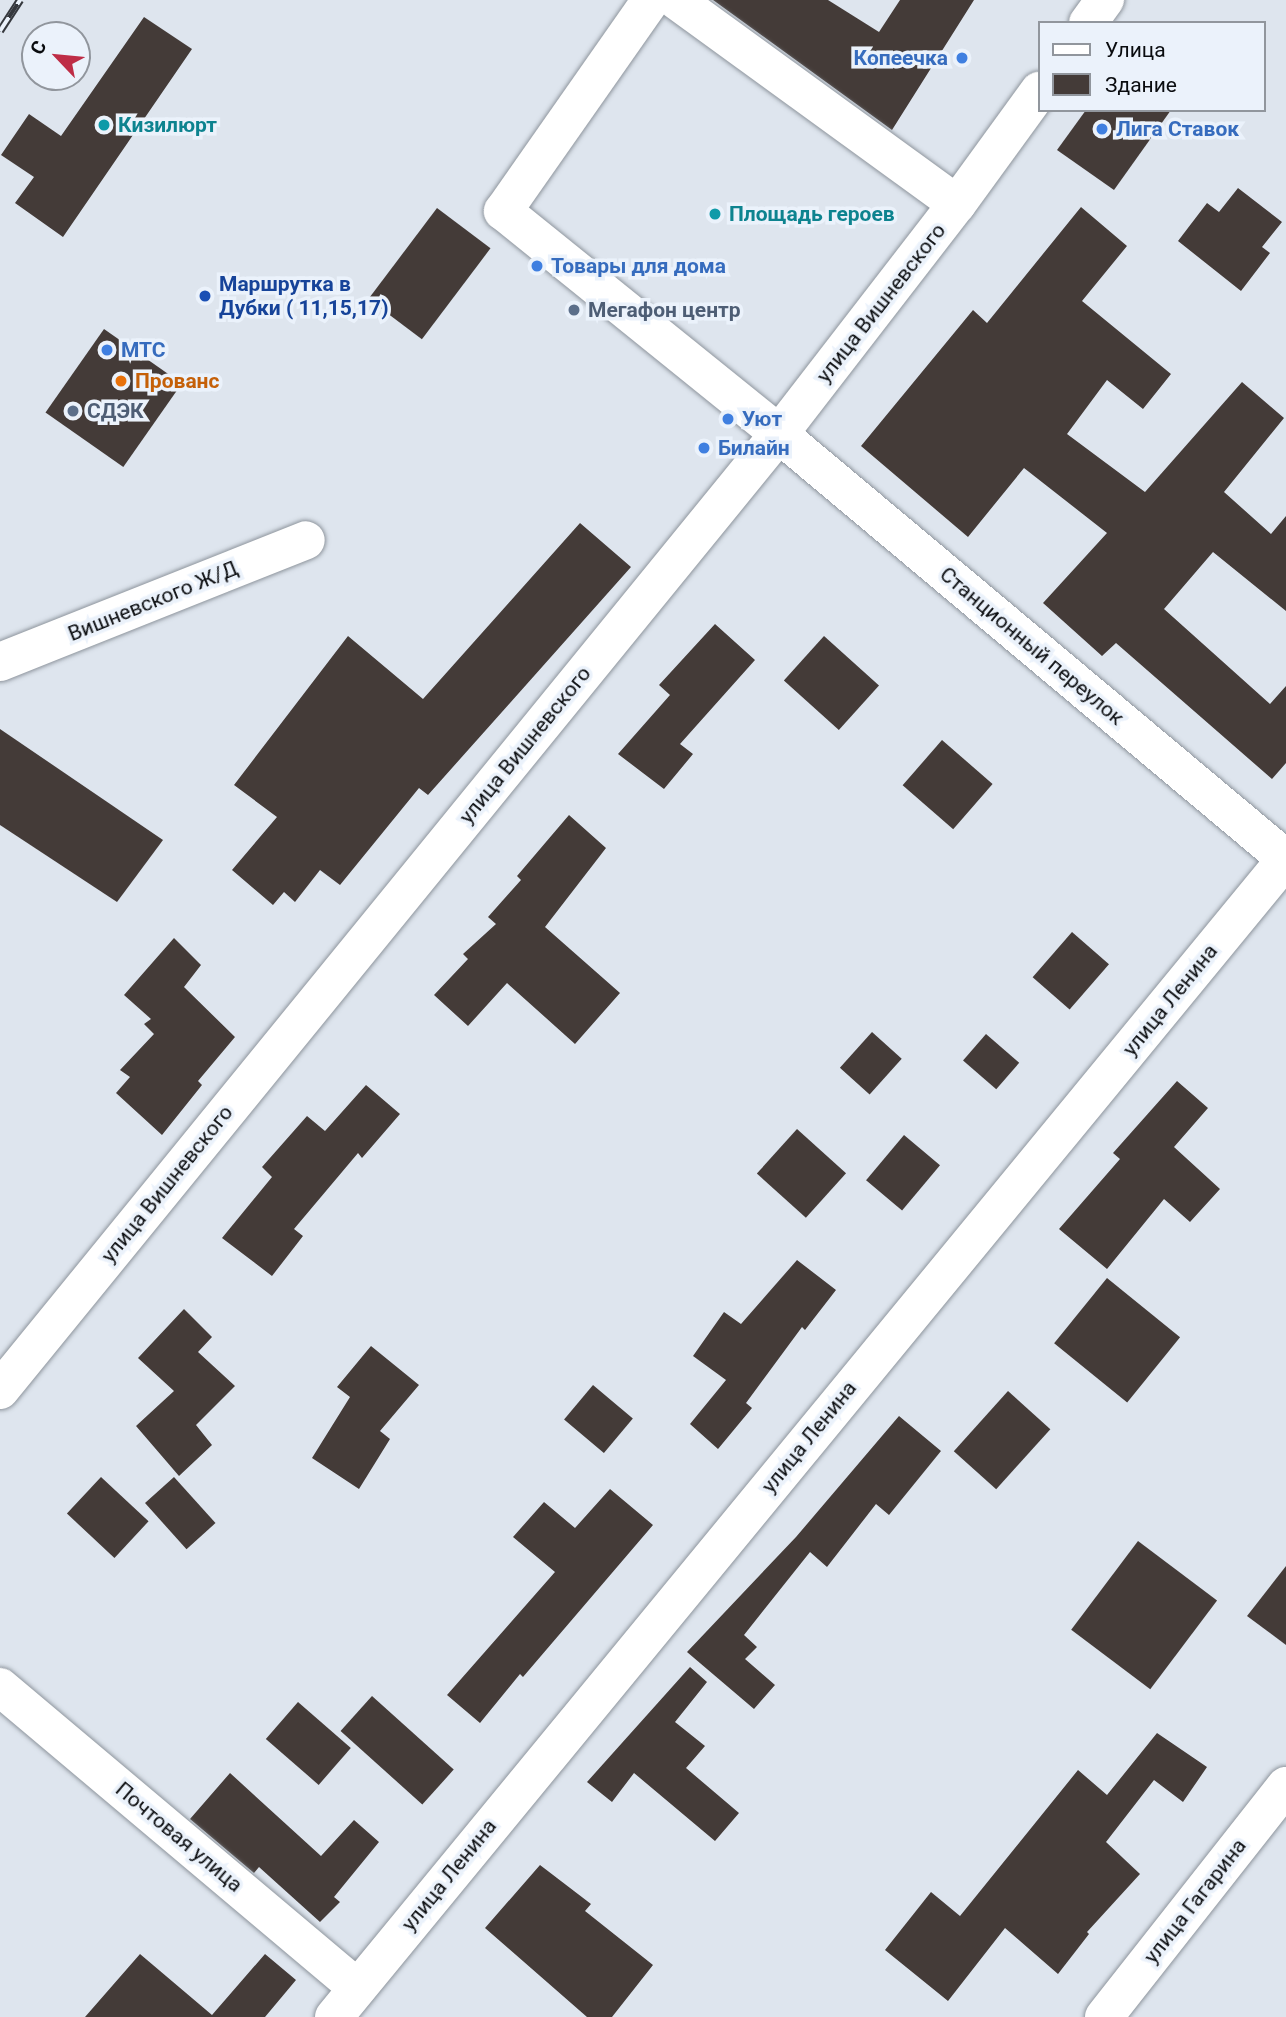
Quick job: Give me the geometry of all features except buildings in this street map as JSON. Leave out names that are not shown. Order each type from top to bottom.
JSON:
[{"type":"street","name":"Станционный переулок","points":[[651,0],[503,211],[779,433],[1286,859]]},
{"type":"street","points":[[676,0],[957,204]]},
{"type":"street","points":[[1089,21],[1105,0]]},
{"type":"street","name":"улица Вишневского","points":[[0,1390],[779,433],[957,204],[1038,92]]},
{"type":"street","name":"Вишневского Ж/Д","points":[[0,662],[306,540]]},
{"type":"street","name":"улица Ленина","points":[[334,2017],[1286,859]]},
{"type":"street","name":"Почтовая улица","points":[[0,1687],[357,1988]]},
{"type":"street","name":"улица Гагарина","points":[[1104,2017],[1286,1786]]},
{"type":"railway","points":[[0,31],[20,0]]},
{"type":"place","name":"Копеечка","points":[[962,58]]},
{"type":"place","name":"Кизилюрт","points":[[104,125]]},
{"type":"place","name":"Лига Ставок","points":[[1102,129]]},
{"type":"place","name":"Площадь героев","points":[[715,214]]},
{"type":"place","name":"Товары для дома","points":[[537,266]]},
{"type":"place","name":"Маршрутка в Дубки ( 11,15,17)","points":[[205,296]]},
{"type":"place","name":"Мегафон центр","points":[[574,310]]},
{"type":"place","name":"МТС","points":[[107,350]]},
{"type":"place","name":"Прованс","points":[[121,381]]},
{"type":"place","name":"СДЭК","points":[[73,411]]},
{"type":"place","name":"Уют","points":[[728,419]]},
{"type":"place","name":"Билайн","points":[[704,448]]}]
